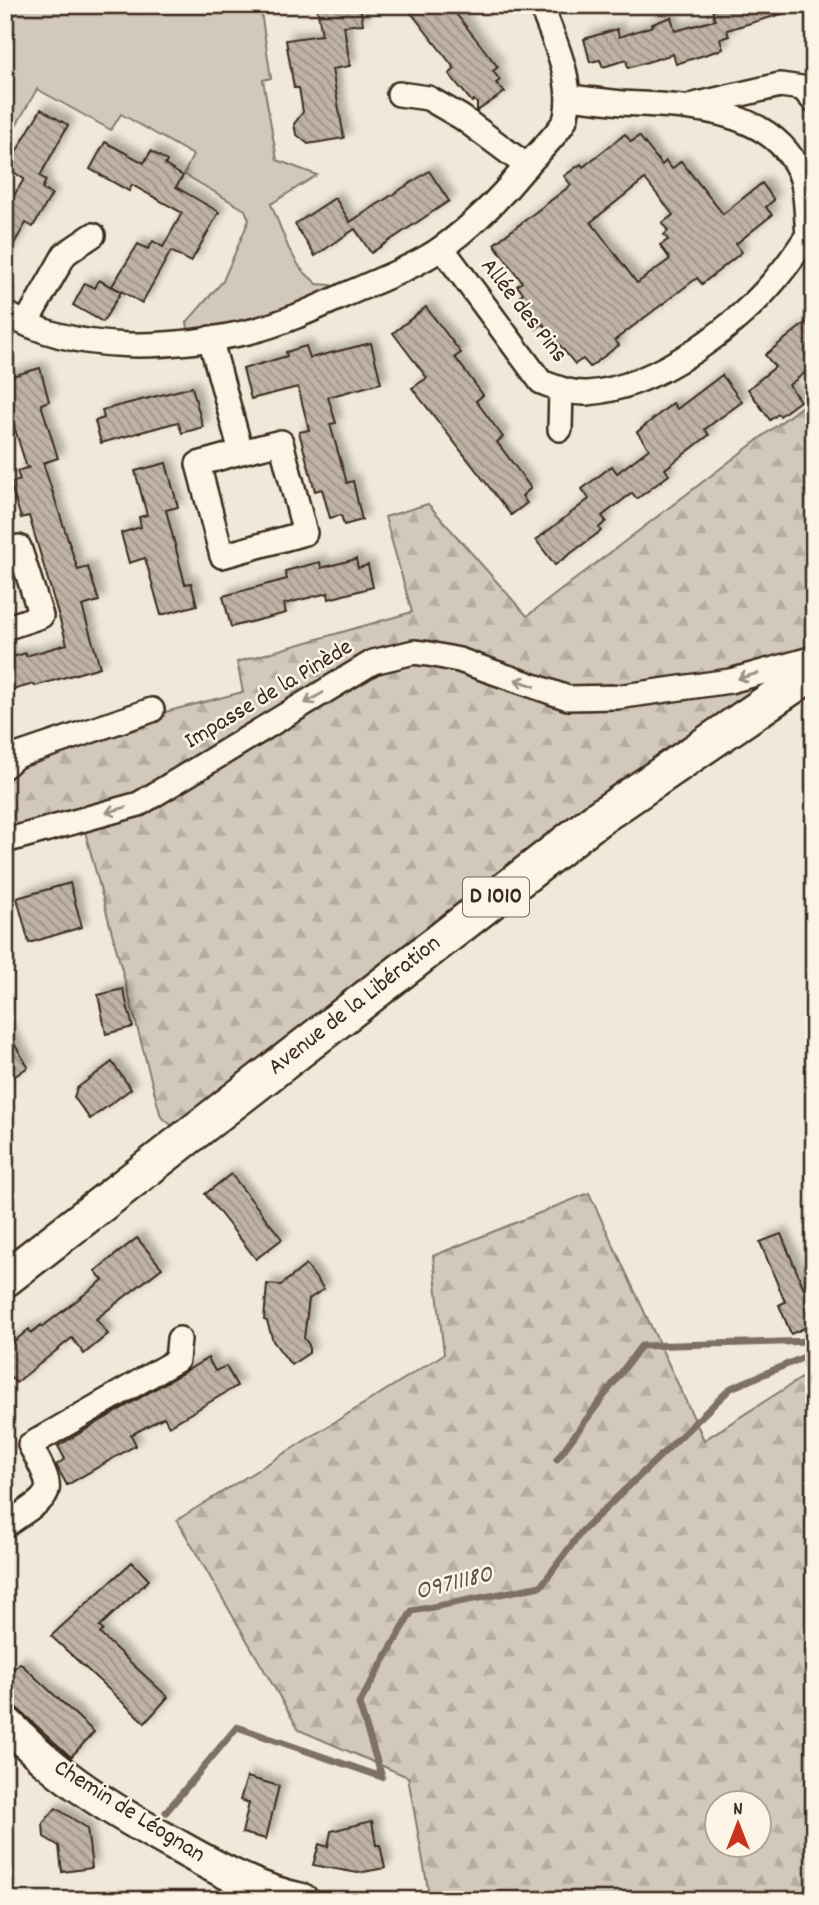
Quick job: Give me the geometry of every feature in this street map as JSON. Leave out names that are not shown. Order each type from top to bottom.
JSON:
[{"type":"main road","name":"Avenue de la Libération","points":[[5,1279],[597,819],[814,671]]},
{"type":"street","points":[[93,235],[65,254],[11,317],[56,334],[94,342],[162,344],[210,338],[251,331],[324,305],[442,248],[502,194],[565,121],[569,97],[564,70],[541,5]]},
{"type":"street","name":"Allée des Pins","points":[[681,108],[780,85],[802,88],[814,101]]},
{"type":"street","points":[[399,94],[428,98],[460,117],[527,166]]},
{"type":"street","name":"Allée des Pins","points":[[442,248],[541,382],[561,390],[586,393],[639,380],[678,362],[753,303],[783,272],[811,236],[802,178],[791,155],[775,139],[733,116],[569,97]]},
{"type":"street","points":[[210,338],[241,452]]},
{"type":"street","points":[[560,429],[561,390]]},
{"type":"street","points":[[281,442],[304,533],[222,556],[198,464],[241,452],[281,442]]},
{"type":"street","points":[[5,550],[19,547],[41,616],[5,628]]},
{"type":"street","name":"Impasse de la Pinède","points":[[5,841],[139,804],[373,662],[414,652],[459,660],[568,698],[617,697],[730,681],[814,658]]},
{"type":"street","points":[[5,766],[16,756],[152,710]]},
{"type":"street","points":[[5,1526],[46,1496],[49,1488],[48,1478],[30,1445],[177,1360],[179,1339]]},
{"type":"street","name":"Chemin de Léognan","points":[[5,1722],[72,1781],[148,1829],[237,1878],[302,1900]]},
{"type":"green space","points":[[5,5],[260,5],[271,78],[263,80],[277,160],[317,175],[271,204],[289,249],[301,269],[317,284],[331,285],[344,295],[190,340],[187,322],[223,281],[249,220],[245,210],[184,174],[193,155],[121,114],[111,130],[37,89],[5,145]]},
{"type":"green space","points":[[814,397],[814,671],[187,1137],[161,1117],[82,820],[5,841],[5,766],[153,715],[243,692],[237,662],[412,612],[385,517],[428,504],[527,616]]},
{"type":"green space","points":[[589,1193],[704,1440],[814,1370],[814,1900],[430,1900],[408,1777],[299,1730],[177,1520],[444,1354],[433,1256]]},
{"type":"building","points":[[323,5],[360,5],[363,24],[344,26],[350,66],[332,69],[344,138],[308,144],[296,134],[294,124],[303,112],[299,88],[294,88],[286,40],[322,35],[317,8],[323,8]]},
{"type":"building","points":[[405,5],[449,5],[498,67],[493,71],[500,80],[496,83],[505,92],[477,111],[477,103],[474,100],[472,102],[449,74],[455,69]]},
{"type":"building","points":[[711,5],[794,5],[795,10],[727,30],[729,36],[720,39],[723,49],[676,64],[673,54],[628,68],[626,60],[603,67],[600,60],[590,62],[584,39],[617,29],[619,37],[671,17],[675,31],[715,20]]},
{"type":"building","points":[[41,109],[68,125],[40,176],[46,180],[42,189],[52,194],[33,227],[26,223],[5,259],[5,210],[24,179],[9,169]]},
{"type":"building","points":[[625,134],[631,142],[639,136],[662,165],[666,161],[672,169],[681,161],[723,214],[762,183],[774,200],[766,207],[772,215],[736,244],[742,252],[702,284],[697,278],[615,340],[619,345],[590,367],[583,359],[575,364],[543,324],[536,329],[524,314],[529,310],[519,297],[523,293],[517,286],[522,282],[494,244],[571,185],[564,176],[581,164],[583,167]],"holes":[[[645,179],[673,215],[662,223],[668,231],[664,235],[668,240],[660,245],[670,259],[637,283],[591,222]]]},
{"type":"building","points":[[105,142],[144,163],[151,151],[167,161],[165,165],[183,176],[176,187],[219,212],[191,262],[171,251],[142,303],[112,286],[138,244],[148,249],[153,241],[163,247],[182,213],[132,185],[129,191],[90,169]]},
{"type":"building","points":[[429,171],[449,201],[371,253],[355,229],[315,256],[295,224],[335,198],[350,222]]},
{"type":"building","points":[[99,280],[121,292],[103,322],[73,305],[85,283],[95,288]]},
{"type":"building","points":[[426,307],[461,353],[455,357],[483,395],[476,401],[503,437],[497,442],[531,488],[522,496],[527,503],[511,515],[412,388],[427,378],[393,333]]},
{"type":"building","points":[[814,316],[814,366],[789,385],[800,401],[770,420],[748,389],[775,367],[765,355]]},
{"type":"building","points":[[371,343],[381,383],[328,397],[336,423],[330,424],[347,483],[353,481],[362,520],[344,525],[341,515],[330,518],[322,489],[315,491],[299,432],[309,430],[298,387],[251,399],[243,369],[287,356],[286,352],[306,346],[310,358]]},
{"type":"building","points":[[40,368],[49,401],[41,404],[58,458],[43,463],[78,570],[88,567],[99,601],[82,606],[100,667],[5,692],[5,659],[67,644],[29,516],[21,518],[10,483],[20,480],[17,471],[27,468],[5,397],[5,378]]},
{"type":"building","points":[[722,375],[742,402],[705,429],[709,435],[665,469],[669,475],[637,499],[632,493],[602,516],[606,521],[599,528],[601,531],[555,565],[536,540],[589,499],[582,489],[612,466],[617,473],[649,449],[637,432],[673,403],[677,409]]},
{"type":"building","points":[[192,387],[203,427],[182,433],[178,422],[101,443],[95,421],[104,418],[102,410]]},
{"type":"building","points":[[166,463],[178,507],[166,510],[185,584],[191,583],[197,605],[161,615],[145,558],[129,563],[121,533],[141,527],[139,517],[147,515],[135,471]]},
{"type":"building","points":[[356,559],[358,568],[368,565],[373,587],[329,599],[328,593],[284,604],[286,613],[231,627],[223,596],[287,579],[285,571],[320,562],[321,568]]},
{"type":"building","points":[[70,883],[82,927],[29,943],[17,898]]},
{"type":"building","points":[[123,989],[133,1027],[106,1034],[98,995]]},
{"type":"building","points":[[5,1028],[28,1067],[5,1083]]},
{"type":"building","points":[[112,1062],[131,1089],[90,1119],[74,1097],[77,1088]]},
{"type":"building","points":[[231,1174],[282,1239],[256,1259],[205,1194]]},
{"type":"building","points":[[781,1234],[805,1291],[809,1290],[814,1302],[814,1324],[791,1334],[779,1305],[785,1302],[760,1242]]},
{"type":"building","points":[[137,1238],[162,1268],[96,1319],[108,1334],[84,1354],[72,1338],[16,1383],[5,1371],[5,1349],[29,1329],[31,1333],[41,1325],[42,1327],[103,1280],[95,1271]]},
{"type":"building","points":[[306,1265],[324,1289],[309,1299],[304,1338],[309,1345],[309,1353],[291,1365],[273,1341],[267,1321],[264,1320],[267,1284],[281,1285]]},
{"type":"building","points":[[208,1358],[215,1371],[226,1366],[237,1386],[169,1426],[164,1417],[131,1435],[136,1445],[67,1485],[56,1465],[65,1459],[58,1446]]},
{"type":"building","points":[[132,1562],[149,1580],[99,1627],[103,1630],[100,1634],[168,1697],[145,1723],[51,1636]]},
{"type":"building","points":[[20,1663],[94,1732],[71,1757],[18,1709],[5,1701],[5,1676]]},
{"type":"building","points":[[247,1777],[279,1786],[266,1839],[242,1833],[249,1803],[240,1800]]},
{"type":"building","points":[[56,1808],[87,1828],[92,1868],[62,1872],[59,1846],[44,1837],[43,1823]]},
{"type":"building","points":[[372,1821],[376,1845],[380,1845],[385,1868],[358,1873],[313,1865],[319,1844],[328,1847],[331,1831]]},
{"type":"waterway","points":[[557,1459],[641,1346],[814,1341]]},
{"type":"waterway","name":"O9711180","points":[[166,1812],[237,1727],[382,1777],[359,1704],[412,1611],[541,1586],[582,1531],[731,1388],[814,1353]]},
{"type":"waterway","name":"O9711180","points":[[5,1757],[10,1755]]}]
